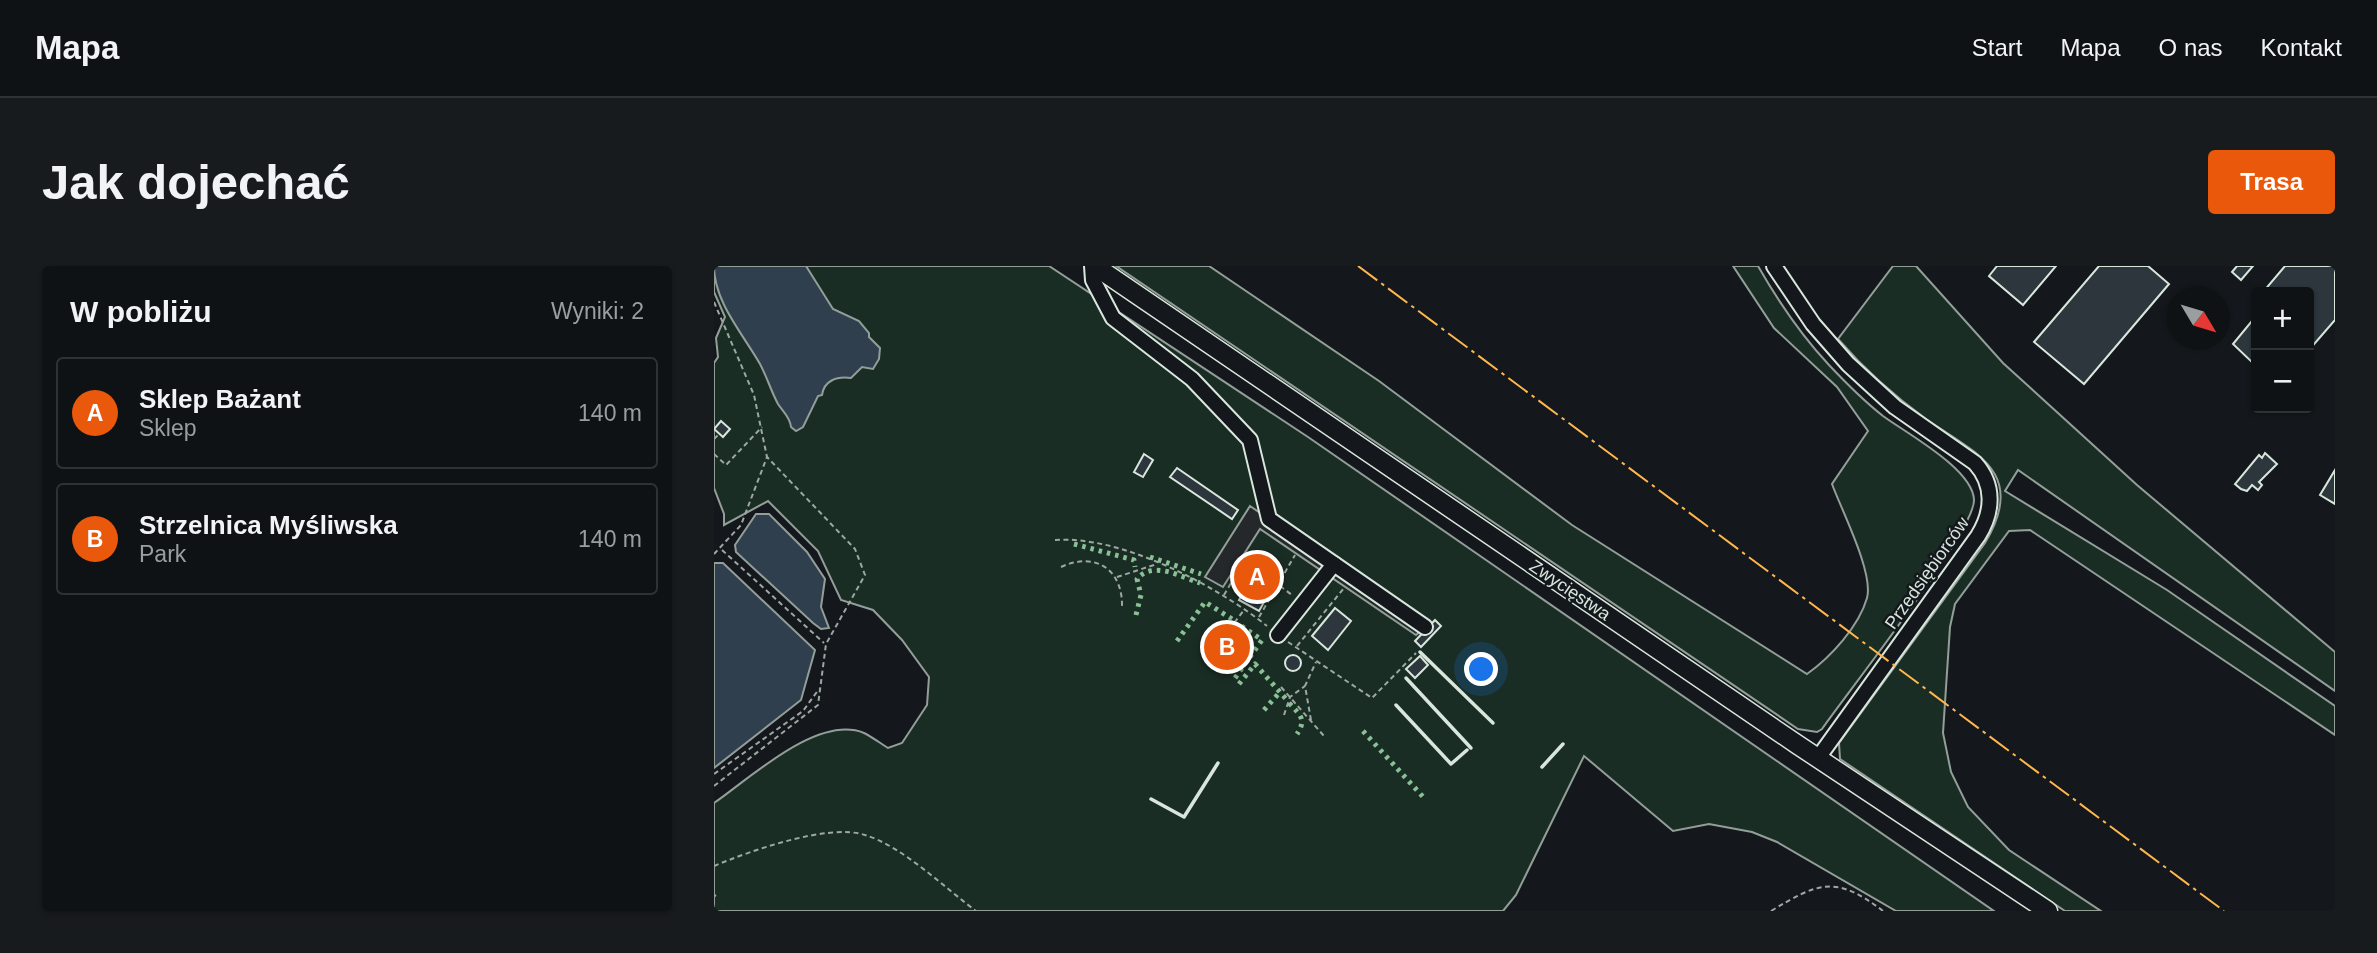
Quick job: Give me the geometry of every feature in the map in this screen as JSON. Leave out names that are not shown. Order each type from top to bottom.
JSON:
[{"type":"main road","name":"Zwycięstwa","points":[[1093,266],[2048,911]]},
{"type":"street","points":[[1093,266],[1093,280],[1113,318],[1192,379],[1250,440],[1269,519],[1425,627]]},
{"type":"street","name":"Przedsiębiorców","points":[[1774,266],[1813,324],[1848,365],[1895,407],[1975,463],[1983,474],[1990,497],[1990,511],[1978,536],[1818,758]]},
{"type":"street","points":[[1278,635],[1334,564]]},
{"type":"path","points":[[714,302],[754,395],[767,457],[741,525],[722,549],[714,554]]},
{"type":"path","points":[[714,454],[726,466],[762,426]]},
{"type":"path","points":[[714,439],[719,434]]},
{"type":"path","points":[[714,786],[805,718],[818,705],[826,644],[865,575],[855,549],[767,457]]},
{"type":"path","points":[[1055,540],[1103,545],[1203,581],[1372,698],[1416,653]]},
{"type":"path","points":[[1258,619],[1303,542]]},
{"type":"path","points":[[722,549],[826,644]]},
{"type":"path","points":[[1224,596],[1245,559],[1282,579]]},
{"type":"path","points":[[1061,567],[1091,562],[1117,577],[1122,588],[1122,607]]},
{"type":"path","points":[[1117,577],[1158,564]]},
{"type":"path","points":[[1297,647],[1352,577]]},
{"type":"path","points":[[1224,636],[1244,609]]},
{"type":"path","points":[[1284,715],[1290,697],[1305,685],[1317,661]]},
{"type":"path","points":[[1305,685],[1311,721]]},
{"type":"path","points":[[1281,687],[1324,736]]},
{"type":"path","points":[[714,774],[803,710],[820,688]]},
{"type":"path","points":[[714,866],[823,832],[846,831],[885,844],[976,911]]},
{"type":"path","points":[[1771,911],[1816,887],[1838,887],[1860,893],[1882,911]]},
{"type":"green space","points":[[714,266],[1049,266],[1308,437],[1994,911],[1896,911],[1777,842],[1752,832],[1709,824],[1673,831],[1584,756],[1516,895],[1503,911],[714,911],[714,803],[785,752],[826,733],[846,730],[864,733],[888,748],[902,743],[927,705],[929,677],[902,640],[873,610],[841,600],[818,551],[768,501],[724,525],[724,514],[714,488],[714,363],[718,357],[716,338],[725,317],[714,292]]},
{"type":"green space","points":[[1116,266],[1209,266],[1379,381],[1572,525],[1807,674],[1843,640],[1858,619],[1867,598],[1866,573],[1832,484],[1868,431],[1837,387],[1774,328],[1733,266],[1758,266],[1790,317],[1829,365],[1883,416],[1951,464],[1971,488],[1974,500],[1969,517],[1933,577],[1822,729],[1817,732],[1798,729]]},
{"type":"green space","points":[[1893,266],[1916,266],[2003,363],[2137,485],[2335,652],[2335,691],[2018,470],[2005,491],[2167,590],[2335,706],[2335,735],[2030,530],[2009,531],[1955,604],[1950,627],[1943,733],[1951,772],[1968,807],[2009,850],[2101,911],[2065,911],[1840,759],[1839,743],[1985,543],[1997,519],[2001,498],[1998,482],[1990,467],[1978,454],[1902,401],[1838,339]]},
{"type":"shaded area","points":[[1250,506],[1425,627],[1416,635],[1260,529],[1223,587],[1205,577]]},
{"type":"water","points":[[714,266],[806,266],[833,309],[859,321],[880,348],[879,359],[873,369],[862,367],[851,378],[840,378],[828,383],[822,395],[818,396],[803,427],[796,431],[791,427],[760,364],[724,305],[715,279]]},
{"type":"water","points":[[756,514],[769,514],[807,552],[825,579],[821,607],[829,628],[821,629],[813,623],[736,552],[735,545]]},
{"type":"water","points":[[714,563],[723,563],[815,650],[801,700],[714,768]]},
{"type":"building","points":[[1997,266],[2056,266],[2023,305],[1989,276]]},
{"type":"building","points":[[2099,266],[2148,266],[2169,284],[2084,384],[2034,342]]},
{"type":"building","points":[[2237,266],[2253,266],[2241,280],[2232,272]]},
{"type":"building","points":[[2285,266],[2335,266],[2335,320],[2314,344],[2314,287],[2267,287]]},
{"type":"building","points":[[2251,322],[2251,361],[2233,344]]},
{"type":"building","points":[[721,421],[730,429],[723,437],[714,429]]},
{"type":"building","points":[[2265,453],[2277,464],[2259,482],[2262,485],[2258,490],[2252,485],[2247,491],[2241,489],[2235,484],[2259,455],[2262,458]]},
{"type":"building","points":[[1144,454],[1153,460],[1143,477],[1134,472]]},
{"type":"building","points":[[1177,468],[1238,510],[1232,519],[1170,477]]},
{"type":"building","points":[[2335,470],[2335,504],[2320,495]]},
{"type":"building","points":[[1256,569],[1276,581],[1259,611],[1239,600]]},
{"type":"building","points":[[1335,608],[1351,621],[1328,650],[1312,636]]},
{"type":"building","points":[[1435,620],[1441,626],[1421,647],[1415,641]]},
{"type":"building","points":[[1211,631],[1235,648],[1231,653],[1208,636]]},
{"type":"building","points":[[1290,655],[1296,655],[1301,663],[1299,669],[1290,671],[1285,666],[1285,660]]},
{"type":"building","points":[[1420,656],[1428,665],[1415,678],[1406,669]]},
{"type":"hedge","points":[[1074,544],[1134,560],[1135,567]]},
{"type":"hedge","points":[[1150,557],[1201,574]]},
{"type":"hedge","points":[[1136,615],[1141,595],[1137,579],[1144,573],[1159,570],[1200,583]]},
{"type":"hedge","points":[[1177,641],[1205,602],[1232,619]]},
{"type":"hedge","points":[[1235,678],[1262,640],[1240,625]]},
{"type":"hedge","points":[[1239,684],[1255,664],[1287,700]]},
{"type":"hedge","points":[[1264,710],[1280,692]]},
{"type":"hedge","points":[[1289,703],[1302,721],[1297,734]]},
{"type":"hedge","points":[[1363,731],[1425,799]]},
{"type":"wall","points":[[1420,652],[1493,723]]},
{"type":"wall","points":[[1406,678],[1471,748]]},
{"type":"wall","points":[[1396,705],[1451,764],[1467,750]]},
{"type":"wall","points":[[1542,767],[1563,744]]},
{"type":"wall","points":[[1151,799],[1184,817],[1218,763]]},
{"type":"power","points":[[1358,266],[2224,911]]},
{"type":"place","name":"Sklep Bażant","points":[[1257,577]]},
{"type":"place","name":"Strzelnica Myśliwska","points":[[1227,647]]}]
